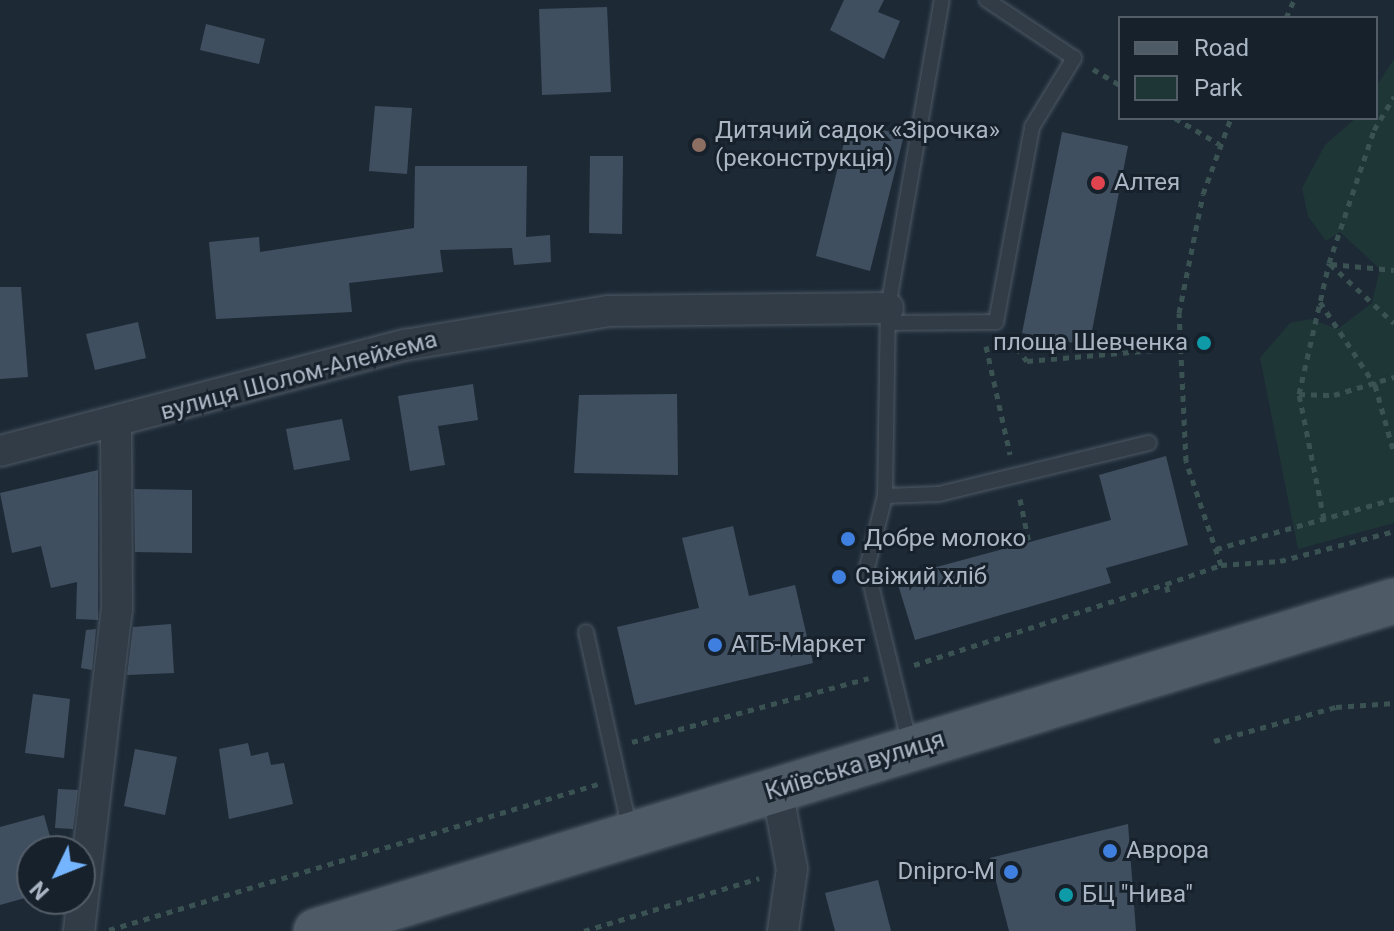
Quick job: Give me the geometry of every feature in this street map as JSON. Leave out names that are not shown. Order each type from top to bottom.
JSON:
[{"type":"main road","name":"Київська вулиця","points":[[316,931],[1394,601]]},
{"type":"street","name":"вулиця Шолом-Алейхема","points":[[0,451],[116,425],[405,345],[609,311],[888,316]]},
{"type":"street","points":[[79,931],[117,609],[116,425]]},
{"type":"street","points":[[777,789],[792,869],[783,931]]},
{"type":"lane","points":[[911,749],[867,568],[885,496],[888,316],[942,0]]},
{"type":"lane","points":[[888,316],[996,322],[1032,127],[1074,58],[987,0]]},
{"type":"lane","points":[[885,496],[939,494],[1149,443]]},
{"type":"lane","points":[[586,632],[631,835]]},
{"type":"path","points":[[1324,519],[1299,394],[1329,263],[1374,130],[1394,97]]},
{"type":"path","points":[[1178,120],[1219,144]]},
{"type":"path","points":[[1221,565],[1186,461],[1179,313],[1219,144],[1230,120]]},
{"type":"path","points":[[1329,263],[1394,270]]},
{"type":"path","points":[[1329,263],[1394,323]]},
{"type":"path","points":[[1320,302],[1375,385],[1394,453]]},
{"type":"path","points":[[980,322],[1029,543]]},
{"type":"path","points":[[996,322],[1027,361],[1180,348]]},
{"type":"path","points":[[1299,394],[1375,385],[1394,377]]},
{"type":"path","points":[[1216,549],[1394,499]]},
{"type":"path","points":[[1168,592],[1166,584],[1221,565],[1280,561],[1394,531]]},
{"type":"path","points":[[1214,741],[1336,707],[1394,703]]},
{"type":"path","points":[[106,931],[618,778]]},
{"type":"path","points":[[584,931],[771,874]]},
{"type":"green space","points":[[1394,59],[1394,523],[1298,549],[1260,358],[1290,323],[1310,319],[1338,329],[1372,303],[1380,269],[1340,232],[1326,241],[1308,216],[1302,188],[1325,145],[1354,120],[1378,120],[1378,84]]},
{"type":"building","points":[[844,0],[884,0],[878,12],[900,21],[884,59],[830,30]]},
{"type":"building","points":[[607,7],[611,92],[542,95],[539,9]]},
{"type":"building","points":[[206,24],[265,39],[259,64],[200,50]]},
{"type":"building","points":[[375,106],[412,108],[407,174],[369,171]]},
{"type":"building","points":[[849,122],[904,135],[870,271],[816,256]]},
{"type":"building","points":[[1062,132],[1128,146],[1089,346],[1022,333]]},
{"type":"building","points":[[590,156],[623,156],[622,234],[589,233]]},
{"type":"building","points":[[415,166],[527,166],[526,237],[550,235],[551,262],[514,265],[512,248],[440,250],[443,272],[349,283],[352,312],[216,319],[209,242],[259,237],[260,252],[414,228]]},
{"type":"building","points":[[0,287],[21,287],[28,377],[0,379]]},
{"type":"building","points":[[138,322],[146,358],[95,370],[86,334]]},
{"type":"building","points":[[473,384],[478,420],[438,426],[445,465],[410,471],[398,396]]},
{"type":"building","points":[[677,394],[678,475],[574,473],[579,395]]},
{"type":"building","points":[[342,419],[350,460],[294,470],[286,429]]},
{"type":"building","points":[[1166,456],[1188,545],[1106,568],[1111,583],[915,640],[896,578],[1111,520],[1099,475]]},
{"type":"building","points":[[98,470],[98,620],[76,619],[77,582],[51,588],[41,546],[12,553],[0,493]]},
{"type":"building","points":[[134,489],[192,490],[192,553],[135,552]]},
{"type":"building","name":"АТБ-Маркет","points":[[733,526],[749,596],[795,585],[813,663],[635,705],[617,627],[699,608],[682,538]]},
{"type":"building","points":[[171,624],[174,673],[127,675],[133,627]]},
{"type":"building","points":[[96,629],[92,670],[81,668],[86,630]]},
{"type":"building","points":[[33,694],[70,699],[64,758],[25,753]]},
{"type":"building","points":[[248,743],[251,756],[268,752],[271,765],[284,763],[293,804],[229,819],[219,749]]},
{"type":"building","points":[[135,749],[177,757],[165,815],[124,806]]},
{"type":"building","points":[[58,789],[78,790],[73,829],[55,828]]},
{"type":"building","points":[[44,815],[50,835],[16,835],[16,900],[0,905],[0,827]]},
{"type":"building","name":"БЦ \"Нива\"","points":[[1128,824],[1136,931],[1009,931],[990,858]]},
{"type":"building","points":[[878,880],[891,931],[835,931],[825,893]]},
{"type":"place","name":"Дитячий садок «Зірочка» (реконструкція)","points":[[699,145]]},
{"type":"place","name":"Алтея","points":[[1098,183]]},
{"type":"place","name":"площа Шевченка","points":[[1204,343]]},
{"type":"place","name":"Добре молоко","points":[[848,539]]},
{"type":"place","name":"Свіжий хліб","points":[[839,577]]},
{"type":"place","name":"АТБ-Маркет","points":[[715,645]]},
{"type":"place","name":"Аврора","points":[[1110,851]]},
{"type":"place","name":"Dnipro-M","points":[[1011,872]]},
{"type":"place","name":"БЦ \"Нива\"","points":[[1066,895]]}]
